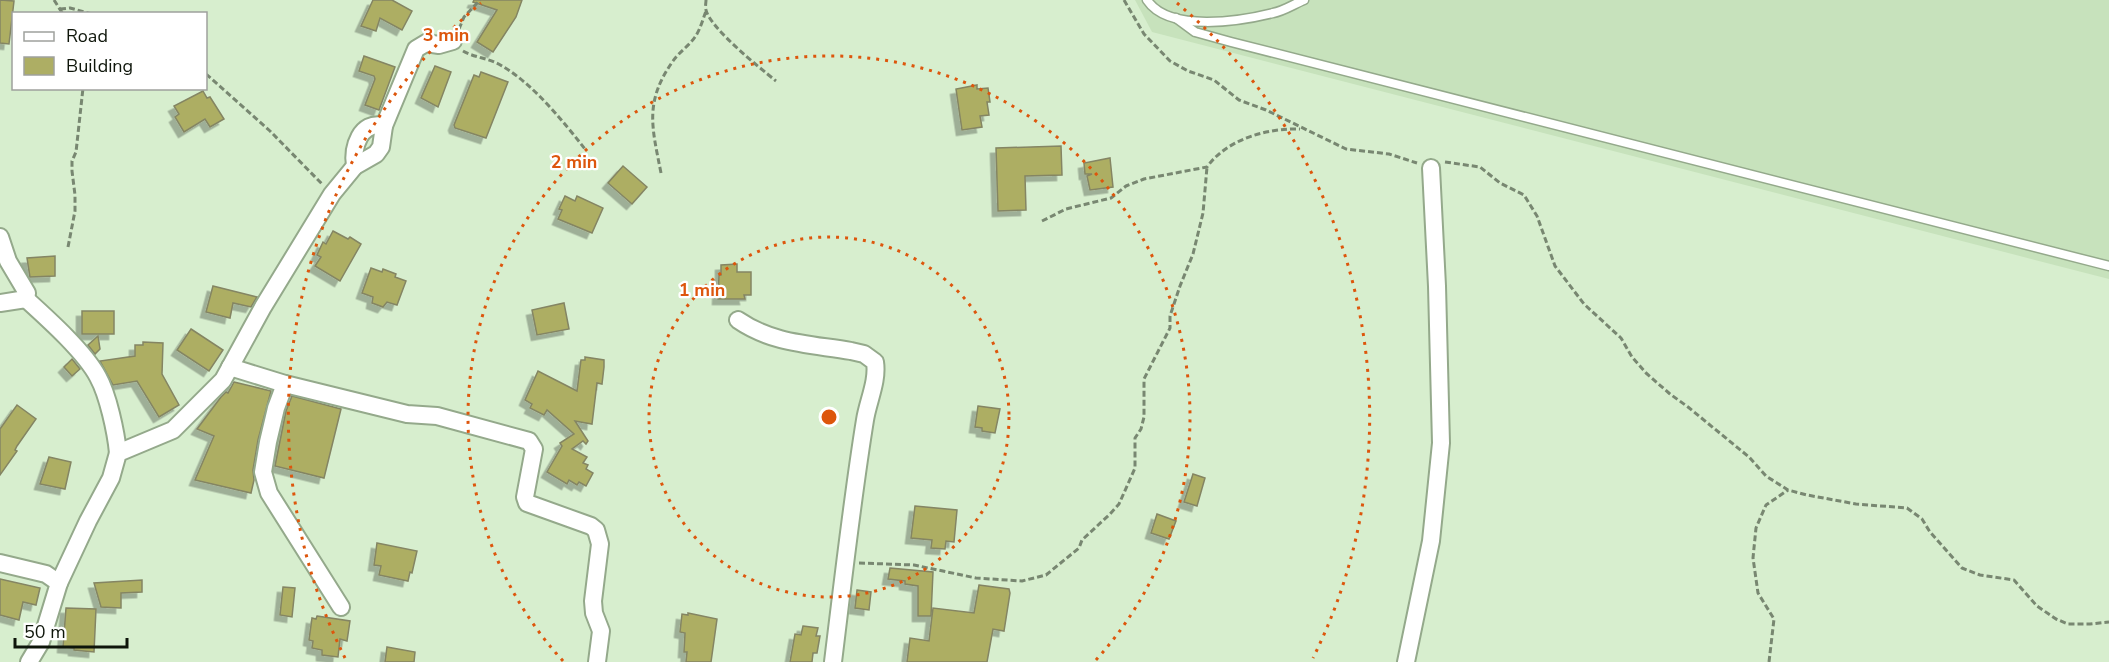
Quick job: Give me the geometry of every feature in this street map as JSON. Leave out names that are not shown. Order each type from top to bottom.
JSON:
[{"type":"street","points":[[118,453],[173,430],[223,380],[263,307],[332,194],[355,166],[376,154],[381,147],[384,126],[416,49],[426,43],[439,45],[453,41]]},
{"type":"street","points":[[355,166],[354,151],[359,137],[370,126],[377,124],[384,126]]},
{"type":"street","points":[[1406,662],[1431,542],[1441,443],[1431,168]]},
{"type":"street","points":[[0,237],[8,261],[27,293],[26,299]]},
{"type":"street","points":[[0,303],[26,299]]},
{"type":"street","points":[[26,299],[49,320],[98,376],[106,395],[118,453],[111,478],[59,583],[41,642],[29,662]]},
{"type":"street","points":[[738,320],[754,331],[771,338],[851,351],[864,354],[875,362],[874,381],[866,419],[845,563],[833,662]]},
{"type":"street","points":[[230,367],[285,384],[407,414],[437,416],[529,441],[534,448],[525,497],[528,503],[591,526],[599,537],[593,601],[594,613],[601,632],[597,662]]},
{"type":"street","points":[[285,384],[273,419],[263,472],[269,493],[341,607]]},
{"type":"street","points":[[0,563],[45,574],[59,583]]},
{"type":"lane","points":[[1147,0],[1163,13],[1176,18],[1212,23],[1275,13],[1304,0]]},
{"type":"lane","points":[[1176,18],[1195,32],[1231,42],[2109,266]]},
{"type":"path","points":[[54,0],[62,12]]},
{"type":"path","points":[[480,0],[464,17],[453,41],[469,54],[502,65],[521,79],[555,112],[585,149]]},
{"type":"path","points":[[661,173],[652,124],[653,100],[659,83],[674,59],[695,37],[706,11],[706,0]]},
{"type":"path","points":[[1124,0],[1144,34],[1170,61],[1188,71],[1214,80],[1239,100],[1266,110],[1346,149],[1389,154],[1431,168],[1444,162],[1480,167],[1500,183],[1524,195],[1538,216],[1555,266],[1584,304],[1621,338],[1632,357],[1670,394],[1735,444],[1766,476],[1788,489],[1832,500],[1907,508],[1922,519],[1930,532],[1962,568],[1980,575],[2014,580],[2037,606],[2068,624],[2109,622]]},
{"type":"path","points":[[60,9],[70,8],[85,12]]},
{"type":"path","points":[[706,11],[728,39],[776,81]]},
{"type":"path","points":[[207,75],[270,131],[332,194]]},
{"type":"path","points":[[68,247],[75,211],[72,161],[76,153],[83,90]]},
{"type":"path","points":[[845,563],[914,565],[976,578],[1022,581],[1046,575],[1079,548],[1082,540],[1119,504],[1135,468],[1135,438],[1141,429],[1143,417],[1144,379],[1170,328],[1170,316],[1193,254],[1203,213],[1207,168],[1214,157],[1231,145],[1250,137],[1278,128],[1302,129]]},
{"type":"path","points":[[1042,221],[1066,209],[1111,198],[1126,186],[1144,179],[1207,168]]},
{"type":"path","points":[[1769,662],[1774,619],[1758,593],[1753,558],[1756,528],[1766,505],[1788,489]]},
{"type":"shaded area","points":[[1135,0],[2109,0],[2109,279],[1152,32]]},
{"type":"building","points":[[0,0],[14,1],[9,44],[0,43]]},
{"type":"building","points":[[373,0],[392,0],[412,11],[402,30],[380,18],[376,31],[361,26]]},
{"type":"building","points":[[474,0],[522,0],[516,17],[493,52],[477,42],[497,10],[473,2]]},
{"type":"building","points":[[364,56],[395,67],[379,110],[365,105],[375,79],[374,76],[359,71]]},
{"type":"building","points":[[435,66],[451,72],[438,107],[421,98]]},
{"type":"building","points":[[481,72],[508,82],[486,138],[455,128],[454,125],[474,75],[479,77]]},
{"type":"building","points":[[977,85],[977,89],[988,88],[989,115],[980,116],[982,127],[962,130],[956,89]]},
{"type":"building","points":[[203,91],[207,98],[210,97],[224,119],[210,127],[205,119],[184,132],[175,117],[179,114],[174,106]]},
{"type":"building","points":[[1061,146],[1062,175],[1025,176],[1026,210],[998,211],[996,148]]},
{"type":"building","points":[[1110,158],[1113,187],[1090,190],[1087,176],[1092,174],[1085,174],[1084,163]]},
{"type":"building","points":[[623,166],[647,187],[632,204],[608,183]]},
{"type":"building","points":[[565,196],[575,201],[577,196],[603,208],[592,233],[558,219],[562,210],[559,209]]},
{"type":"building","points":[[333,231],[361,244],[340,281],[315,266],[321,257],[317,255],[323,242],[326,244]]},
{"type":"building","points":[[55,256],[55,276],[30,277],[27,258]]},
{"type":"building","points":[[737,264],[737,272],[751,272],[751,295],[744,295],[745,299],[718,299],[721,265]]},
{"type":"building","points":[[371,268],[382,272],[383,269],[406,281],[397,305],[387,302],[383,307],[372,303],[373,297],[362,293]]},
{"type":"building","points":[[213,286],[257,297],[251,307],[233,303],[230,318],[206,312]]},
{"type":"building","points":[[564,303],[569,329],[537,335],[532,310]]},
{"type":"building","points":[[82,311],[114,311],[114,334],[82,334]]},
{"type":"building","points":[[191,329],[223,350],[209,371],[177,350]]},
{"type":"building","points":[[98,336],[100,349],[95,354],[88,345]]},
{"type":"building","points":[[143,342],[163,343],[162,374],[179,405],[159,417],[137,381],[113,385],[100,361],[135,356],[135,345],[143,345]]},
{"type":"building","points":[[585,357],[604,360],[602,384],[597,383],[592,424],[575,421],[588,441],[586,444],[583,441],[572,449],[587,457],[583,463],[588,465],[586,469],[593,473],[586,486],[579,482],[577,485],[569,480],[567,484],[547,472],[562,446],[560,443],[574,434],[547,410],[544,415],[530,408],[532,404],[525,400],[538,371],[577,391],[581,360],[585,360]]},
{"type":"building","points":[[72,359],[80,369],[72,376],[64,367]]},
{"type":"building","points":[[234,382],[271,391],[258,440],[251,493],[195,480],[214,436],[197,429],[221,397],[226,392],[228,393]]},
{"type":"building","points":[[292,396],[341,409],[324,478],[275,466],[286,411]]},
{"type":"building","points":[[17,405],[36,419],[0,475],[0,429]]},
{"type":"building","points":[[978,406],[1000,409],[995,433],[982,431],[982,428],[975,427]]},
{"type":"building","points":[[49,457],[71,462],[65,489],[40,484]]},
{"type":"building","points":[[1193,474],[1205,478],[1197,506],[1184,502]]},
{"type":"building","points":[[915,506],[957,510],[954,542],[946,541],[945,549],[931,548],[932,540],[911,538]]},
{"type":"building","points":[[1157,514],[1176,521],[1169,539],[1151,533]]},
{"type":"building","points":[[377,543],[417,551],[408,581],[379,575],[381,566],[374,565]]},
{"type":"building","points":[[890,568],[933,572],[931,616],[918,616],[918,586],[905,584],[905,581],[888,579]]},
{"type":"building","points":[[0,579],[40,588],[36,605],[23,602],[19,620],[0,615]]},
{"type":"building","points":[[142,580],[142,592],[121,593],[121,608],[101,607],[94,583]]},
{"type":"building","points":[[979,585],[1009,589],[1010,593],[1004,631],[993,629],[987,662],[907,662],[910,638],[929,641],[933,608],[974,613]]},
{"type":"building","points":[[283,587],[295,588],[292,617],[280,615]]},
{"type":"building","points":[[857,590],[871,592],[869,610],[855,608]]},
{"type":"building","points":[[66,608],[96,609],[94,652],[63,647]]},
{"type":"building","points":[[688,613],[717,619],[711,662],[686,662],[685,633],[680,632],[682,614],[688,615]]},
{"type":"building","points":[[317,616],[350,621],[347,641],[340,639],[338,657],[322,655],[322,650],[312,648],[313,641],[309,640],[312,618],[316,619]]},
{"type":"building","points":[[803,626],[818,628],[816,636],[820,636],[817,653],[813,653],[812,662],[790,662],[795,634],[801,635]]},
{"type":"building","points":[[387,647],[415,652],[414,662],[385,662]]}]
